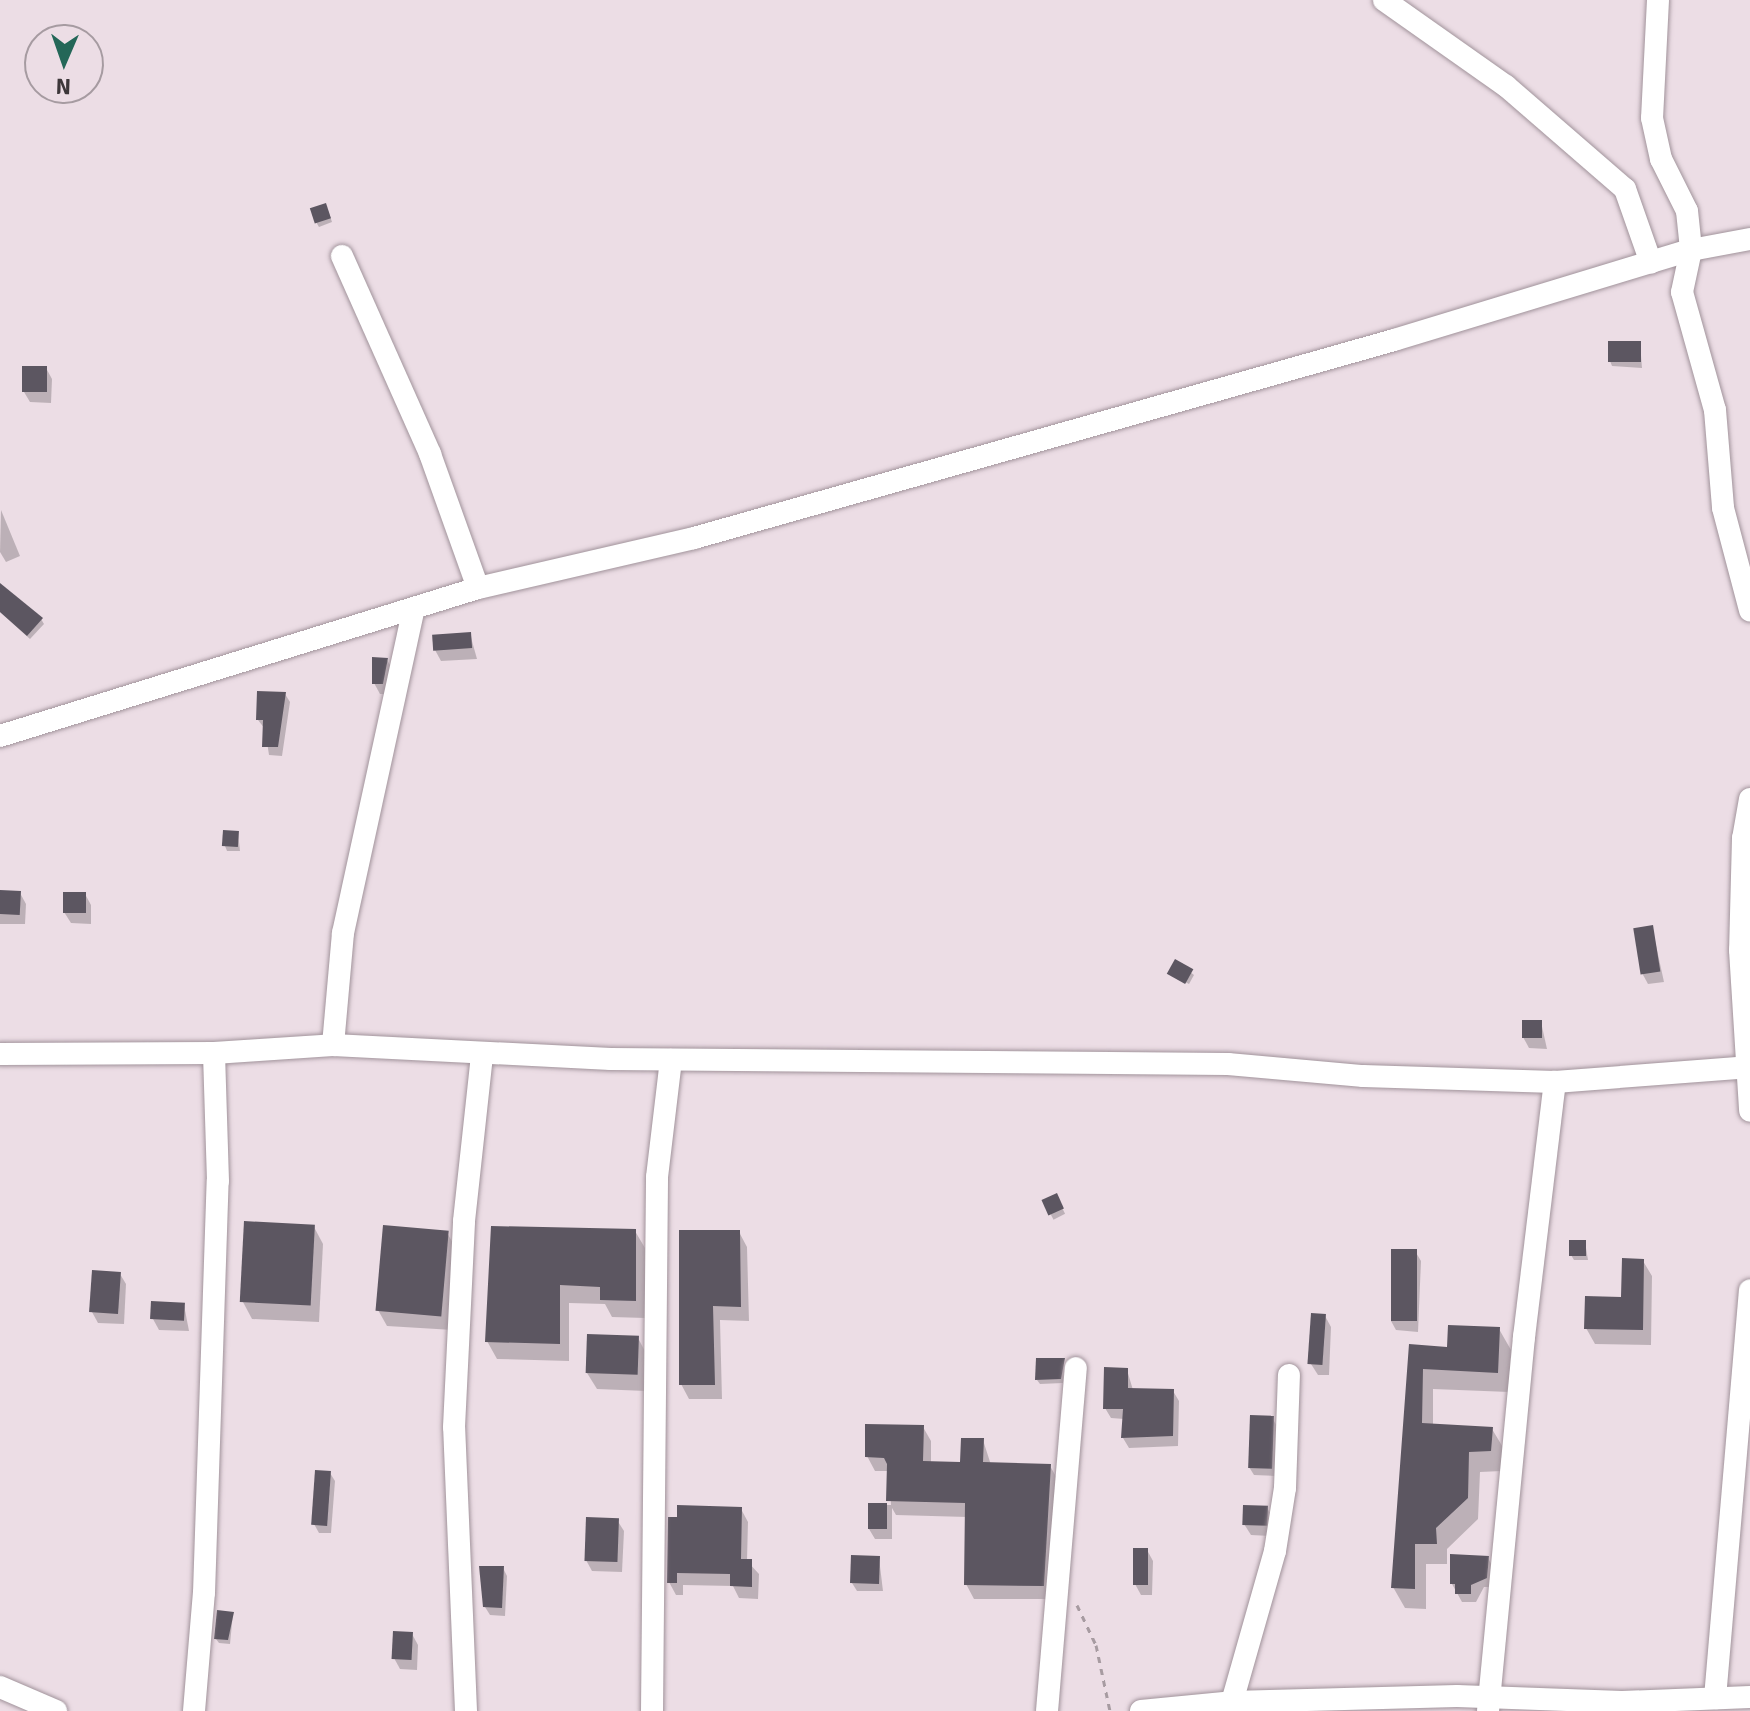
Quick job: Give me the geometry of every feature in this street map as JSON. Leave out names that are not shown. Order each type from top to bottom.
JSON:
[{"type":"street","points":[[1384,0],[1506,86],[1625,189],[1651,263]]},
{"type":"street","points":[[1658,0],[1652,118],[1661,159],[1687,211],[1691,250],[1682,292],[1715,410],[1723,508],[1750,610]]},
{"type":"street","points":[[0,736],[413,611],[478,588],[694,538],[1691,250],[1750,239]]},
{"type":"street","points":[[342,256],[430,454],[478,588]]},
{"type":"street","points":[[333,1045],[343,933],[413,611]]},
{"type":"street","points":[[1750,799],[1743,838],[1740,950],[1750,1111]]},
{"type":"street","points":[[0,1054],[214,1053],[333,1045],[482,1055],[671,1060],[1228,1064],[1363,1076],[1555,1082],[1748,1066]]},
{"type":"street","points":[[194,1711],[204,1593],[218,1181],[214,1053]]},
{"type":"street","points":[[466,1711],[454,1427],[464,1221],[482,1055]]},
{"type":"street","points":[[652,1711],[657,1177],[671,1060]]},
{"type":"street","points":[[1488,1705],[1524,1337],[1555,1082]]},
{"type":"street","points":[[1715,1698],[1750,1291]]},
{"type":"street","points":[[1047,1711],[1076,1368]]},
{"type":"street","points":[[1232,1702],[1275,1551],[1285,1488],[1289,1375]]},
{"type":"street","points":[[0,1687],[56,1711]]},
{"type":"street","points":[[1141,1711],[1232,1702],[1488,1705],[1750,1697]]},
{"type":"path","points":[[1058,1577],[1096,1645],[1110,1711]]},
{"type":"building","points":[[326,203],[331,218],[315,223],[310,208]]},
{"type":"building","points":[[1608,341],[1641,341],[1641,362],[1608,362]]},
{"type":"building","points":[[22,366],[47,366],[47,392],[22,392]]},
{"type":"building","points":[[0,583],[43,618],[27,636],[0,612]]},
{"type":"building","points":[[471,632],[472,648],[433,651],[432,635]]},
{"type":"building","points":[[372,657],[388,658],[383,684],[372,684]]},
{"type":"building","points":[[257,691],[286,692],[278,747],[262,747],[263,720],[256,720]]},
{"type":"building","points":[[223,830],[239,831],[238,847],[222,846]]},
{"type":"building","points":[[0,890],[21,891],[20,915],[0,914]]},
{"type":"building","points":[[63,892],[86,892],[86,913],[63,913]]},
{"type":"building","points":[[1653,925],[1660,971],[1641,975],[1633,928]]},
{"type":"building","points":[[1175,959],[1193,969],[1185,984],[1167,974]]},
{"type":"building","points":[[1522,1020],[1542,1020],[1542,1038],[1522,1038]]},
{"type":"building","points":[[1057,1193],[1064,1209],[1048,1215],[1041,1200]]},
{"type":"building","points":[[244,1221],[315,1225],[311,1306],[240,1302]]},
{"type":"building","points":[[383,1225],[449,1231],[441,1316],[376,1311]]},
{"type":"building","points":[[491,1226],[636,1229],[636,1301],[600,1300],[600,1287],[560,1285],[560,1344],[485,1342]]},
{"type":"building","points":[[679,1230],[740,1230],[741,1307],[713,1306],[715,1385],[679,1385]]},
{"type":"building","points":[[1569,1240],[1586,1240],[1586,1256],[1569,1256]]},
{"type":"building","points":[[1391,1249],[1417,1249],[1417,1321],[1391,1321]]},
{"type":"building","points":[[1622,1258],[1644,1259],[1643,1330],[1584,1329],[1585,1296],[1621,1297]]},
{"type":"building","points":[[92,1270],[121,1272],[118,1314],[89,1312]]},
{"type":"building","points":[[151,1301],[185,1303],[184,1321],[150,1319]]},
{"type":"building","points":[[1311,1313],[1326,1314],[1322,1365],[1307,1364]]},
{"type":"building","points":[[1448,1325],[1500,1327],[1498,1373],[1423,1369],[1422,1423],[1493,1427],[1491,1451],[1469,1452],[1468,1498],[1436,1528],[1437,1544],[1415,1544],[1415,1589],[1391,1588],[1409,1344],[1447,1347]]},
{"type":"building","points":[[587,1334],[639,1336],[638,1375],[586,1373]]},
{"type":"building","points":[[1036,1358],[1065,1358],[1061,1379],[1035,1380]]},
{"type":"building","points":[[1104,1367],[1128,1368],[1128,1388],[1174,1389],[1173,1436],[1121,1438],[1123,1409],[1103,1409]]},
{"type":"building","points":[[1250,1415],[1274,1416],[1272,1469],[1248,1468]]},
{"type":"building","points":[[865,1424],[924,1425],[923,1461],[960,1462],[961,1438],[984,1438],[983,1462],[1051,1464],[1044,1586],[964,1585],[965,1503],[886,1501],[887,1464],[884,1458],[865,1457]]},
{"type":"building","points":[[315,1470],[331,1471],[327,1526],[311,1525]]},
{"type":"building","points":[[868,1503],[887,1503],[887,1529],[868,1529]]},
{"type":"building","points":[[677,1505],[742,1507],[741,1559],[752,1559],[752,1587],[730,1586],[730,1574],[677,1573],[677,1583],[667,1583],[668,1517],[677,1517]]},
{"type":"building","points":[[1243,1505],[1268,1506],[1267,1526],[1242,1525]]},
{"type":"building","points":[[586,1517],[619,1518],[617,1562],[584,1561]]},
{"type":"building","points":[[1133,1548],[1148,1548],[1148,1585],[1133,1585]]},
{"type":"building","points":[[1450,1554],[1489,1556],[1487,1578],[1471,1585],[1471,1594],[1455,1594],[1455,1584],[1450,1584]]},
{"type":"building","points":[[851,1555],[880,1556],[879,1584],[850,1583]]},
{"type":"building","points":[[479,1566],[504,1566],[502,1608],[483,1607]]},
{"type":"building","points":[[217,1610],[234,1612],[228,1640],[214,1639]]},
{"type":"building","points":[[393,1631],[413,1632],[412,1660],[392,1659]]}]
